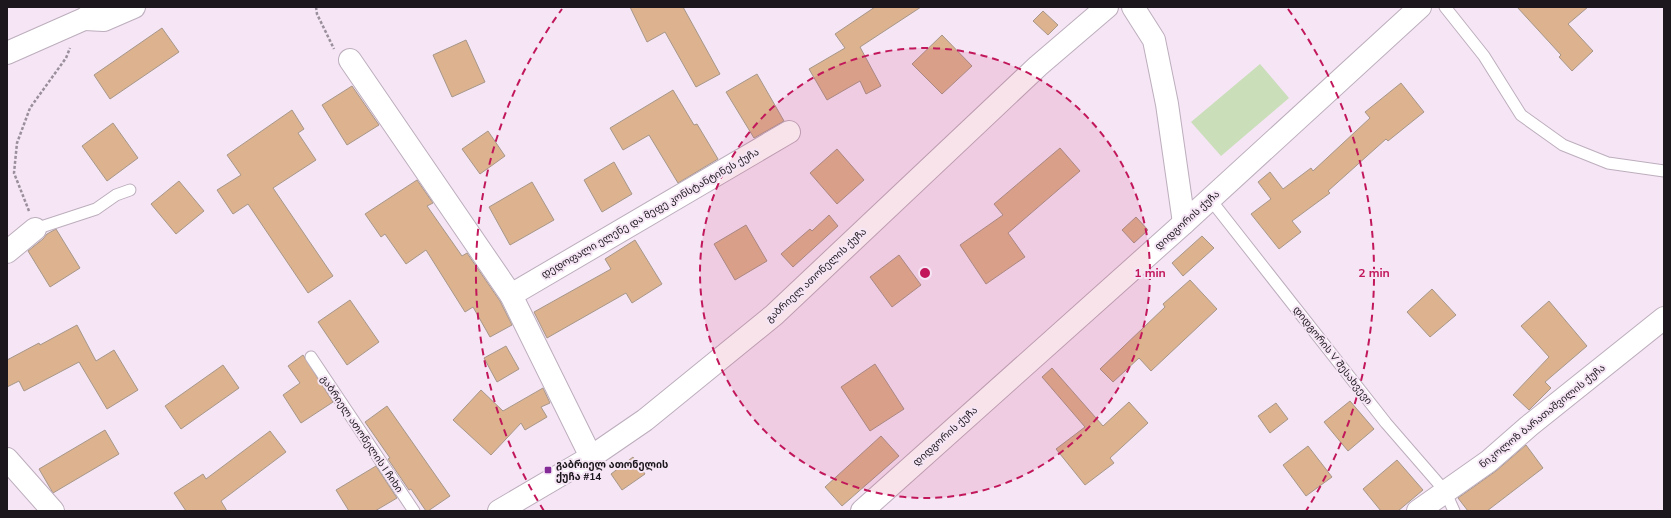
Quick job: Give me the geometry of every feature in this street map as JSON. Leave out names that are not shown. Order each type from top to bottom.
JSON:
[{"type":"street","points":[[7,53],[84,20],[101,7]]},
{"type":"street","points":[[84,20],[104,20],[134,7]]},
{"type":"street","name":"გაბრიელ ათონელის ქუჩა","points":[[499,511],[591,457],[645,420],[774,315],[1038,66],[1107,7]]},
{"type":"street","points":[[1133,7],[1154,40],[1167,104],[1184,223]]},
{"type":"street","name":"დიდგორის ქუჩა","points":[[862,511],[1184,223],[1420,7]]},
{"type":"street","points":[[350,60],[511,295],[591,457]]},
{"type":"street","name":"დედოფალი ელენე და მეფე კონსტანტინეს ქუჩა","points":[[511,295],[788,132]]},
{"type":"street","points":[[7,252],[35,229]]},
{"type":"street","name":"ნიკოლოზ ბარათაშვილის ქუჩა","points":[[1418,511],[1489,460],[1664,318]]},
{"type":"street","points":[[7,459],[53,511]]},
{"type":"lane","points":[[1445,7],[1484,56],[1521,115],[1563,145],[1608,163],[1664,171]]},
{"type":"lane","points":[[35,229],[96,209],[116,195],[130,190]]},
{"type":"lane","name":"დიდგორის V შესახვევი","points":[[1210,199],[1386,422],[1445,491],[1454,511]]},
{"type":"lane","name":"გაბრიელ ათონელის I ჩიხი","points":[[311,357],[414,511]]},
{"type":"path","points":[[316,7],[317,14],[337,55],[350,60]]},
{"type":"path","points":[[35,229],[14,173],[17,143],[30,108],[66,58],[84,20]]},
{"type":"green space","points":[[1260,64],[1289,98],[1221,156],[1191,122]]},
{"type":"building","points":[[630,7],[683,7],[720,74],[696,87],[665,32],[647,42]]},
{"type":"building","points":[[875,7],[921,7],[860,47],[881,86],[866,94],[860,81],[827,100],[809,69],[845,48],[835,34]]},
{"type":"building","points":[[1517,7],[1588,7],[1568,24],[1593,51],[1572,71],[1559,57],[1561,55]]},
{"type":"building","points":[[1043,11],[1058,25],[1048,35],[1033,21]]},
{"type":"building","points":[[162,28],[179,52],[110,99],[94,75]]},
{"type":"building","points":[[942,35],[972,66],[942,94],[912,64]]},
{"type":"building","points":[[466,40],[485,82],[452,97],[433,55]]},
{"type":"building","points":[[757,74],[784,121],[754,138],[726,92]]},
{"type":"building","points":[[1401,83],[1424,112],[1388,141],[1386,139],[1328,191],[1330,193],[1292,221],[1301,232],[1279,249],[1251,214],[1271,199],[1258,182],[1270,172],[1283,189],[1311,168],[1313,171],[1370,118],[1365,112]]},
{"type":"building","points":[[352,86],[379,125],[347,145],[322,105]]},
{"type":"building","points":[[673,90],[694,125],[697,124],[718,159],[678,183],[649,135],[623,150],[610,128]]},
{"type":"building","points":[[292,110],[304,129],[298,133],[316,160],[273,188],[333,276],[308,293],[248,204],[233,214],[217,190],[241,175],[227,155]]},
{"type":"building","points":[[113,123],[138,158],[107,181],[82,146]]},
{"type":"building","points":[[488,131],[505,156],[480,174],[462,149]]},
{"type":"building","points":[[1060,148],[1080,171],[1008,233],[1025,257],[986,284],[960,245],[1003,215],[994,204]]},
{"type":"building","points":[[837,149],[864,180],[837,204],[810,173]]},
{"type":"building","points":[[614,162],[632,194],[602,212],[584,180]]},
{"type":"building","points":[[417,180],[433,203],[427,206],[462,256],[467,253],[500,301],[512,325],[490,337],[473,307],[465,312],[426,250],[406,264],[385,234],[381,237],[365,214]]},
{"type":"building","points":[[179,181],[204,211],[176,234],[151,204]]},
{"type":"building","points":[[532,182],[554,220],[510,245],[489,207]]},
{"type":"building","points":[[829,215],[838,226],[793,267],[781,254],[810,229],[812,231]]},
{"type":"building","points":[[1136,217],[1148,230],[1134,243],[1122,230]]},
{"type":"building","points":[[746,225],[767,261],[735,280],[714,244]]},
{"type":"building","points":[[56,229],[80,268],[50,287],[28,251],[47,234]]},
{"type":"building","points":[[1202,236],[1214,248],[1183,276],[1172,263]]},
{"type":"building","points":[[635,240],[662,284],[632,303],[626,293],[547,338],[534,312],[611,269],[605,259]]},
{"type":"building","points":[[899,255],[921,285],[892,307],[870,277]]},
{"type":"building","points":[[1190,280],[1217,309],[1151,371],[1139,358],[1113,382],[1100,369],[1165,307],[1163,304]]},
{"type":"building","points":[[1432,289],[1456,315],[1430,337],[1407,312]]},
{"type":"building","points":[[350,300],[379,342],[347,365],[318,322]]},
{"type":"building","points":[[1549,301],[1587,346],[1545,382],[1551,388],[1529,410],[1513,395],[1549,357],[1521,326]]},
{"type":"building","points":[[77,325],[96,361],[114,350],[138,390],[107,409],[79,362],[24,391],[19,381],[7,387],[7,360],[39,343],[40,345]]},
{"type":"building","points":[[506,346],[519,369],[497,382],[484,358]]},
{"type":"building","points":[[303,355],[333,402],[301,423],[283,395],[300,383],[288,366]]},
{"type":"building","points":[[875,364],[904,409],[870,431],[841,387]]},
{"type":"building","points":[[223,365],[239,388],[181,429],[165,406]]},
{"type":"building","points":[[1052,368],[1103,426],[1129,402],[1148,423],[1110,458],[1114,463],[1085,485],[1056,449],[1085,427],[1042,377]]},
{"type":"building","points":[[543,388],[550,403],[541,407],[547,417],[525,430],[521,423],[491,455],[453,420],[481,390],[503,411]]},
{"type":"building","points":[[1350,401],[1374,429],[1348,451],[1324,422]]},
{"type":"building","points":[[1276,403],[1288,419],[1270,433],[1258,416]]},
{"type":"building","points":[[387,406],[450,496],[428,511],[426,511],[411,489],[409,490],[388,459],[390,458],[365,422]]},
{"type":"building","points":[[105,430],[119,454],[53,493],[39,469]]},
{"type":"building","points":[[270,431],[286,452],[221,501],[227,511],[186,511],[174,493],[203,474],[206,479]]},
{"type":"building","points":[[881,436],[899,456],[842,506],[825,487]]},
{"type":"building","points":[[1526,445],[1543,468],[1487,511],[1468,511],[1458,498],[1496,471]]},
{"type":"building","points":[[1308,446],[1332,477],[1306,496],[1283,465]]},
{"type":"building","points":[[633,457],[645,474],[622,490],[611,474]]},
{"type":"building","points":[[1397,460],[1423,490],[1398,511],[1381,511],[1363,489]]},
{"type":"building","points":[[376,466],[397,498],[375,511],[349,511],[336,490]]},
{"type":"place","name":"გაბრიელ ათონელის ქუჩა #14","points":[[548,470]]}]
